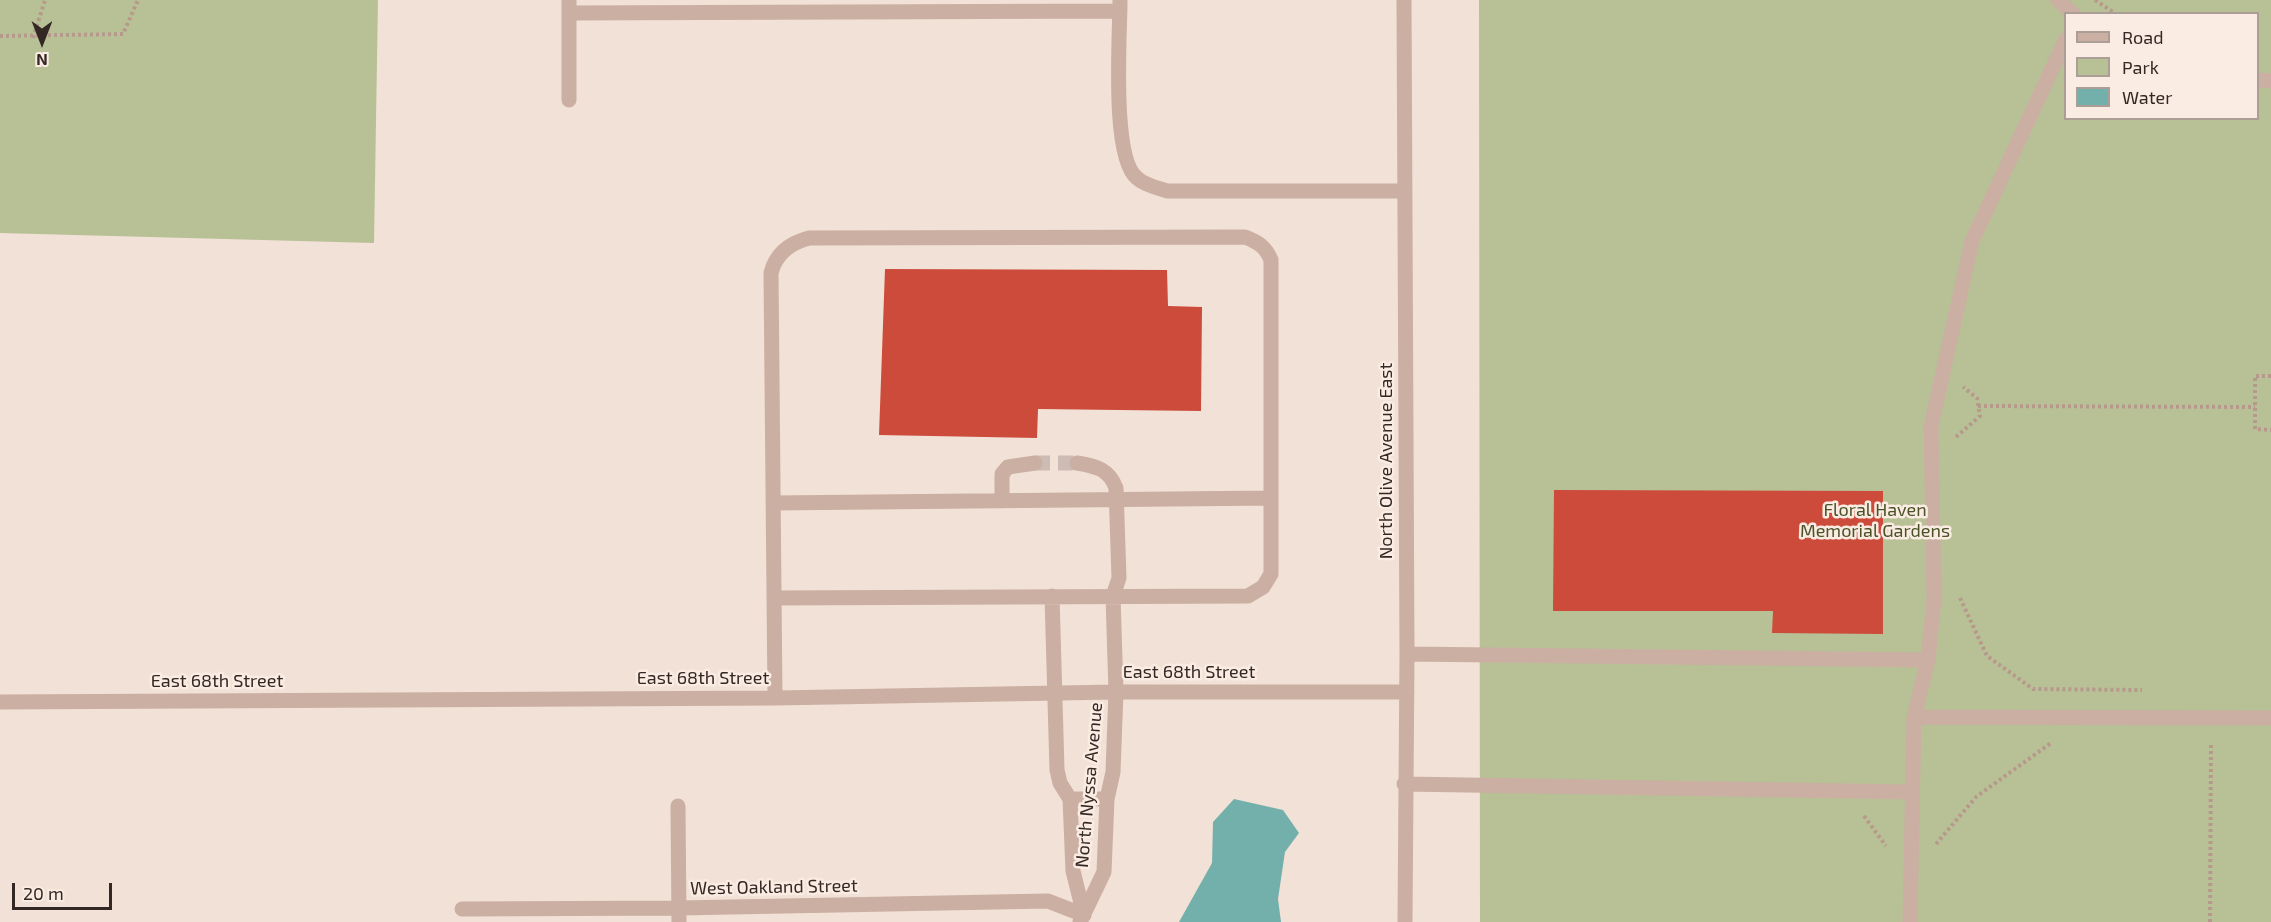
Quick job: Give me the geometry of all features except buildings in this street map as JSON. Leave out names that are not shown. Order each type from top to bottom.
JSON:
[{"type":"street","name":"North Olive Avenue East","points":[[1404,0],[1407,654],[1404,784],[1405,922]]},
{"type":"street","points":[[2058,0],[2071,12]]},
{"type":"street","points":[[569,100],[569,6],[1120,5],[1120,141],[1129,169],[1137,179],[1167,191],[1404,191]]},
{"type":"street","points":[[1910,922],[1914,717],[1928,660],[1934,599],[1931,426],[1972,241],[2064,43]]},
{"type":"street","points":[[774,598],[1248,596],[1263,587],[1271,574],[1270,260],[1267,252],[1245,237],[809,238],[797,241],[779,254],[771,273],[773,503],[775,698]]},
{"type":"street","points":[[1002,501],[1002,474],[1008,467],[1035,463]]},
{"type":"street","name":"North Nyssa Avenue","points":[[1077,463],[1094,465],[1112,478],[1116,500],[1119,578],[1113,597],[1116,692],[1113,772],[1107,799],[1104,872],[1082,918]]},
{"type":"street","points":[[773,503],[1271,498]]},
{"type":"street","name":"North Nyssa Avenue","points":[[1052,597],[1057,770],[1060,783],[1070,799],[1073,871],[1082,918]]},
{"type":"street","points":[[1407,654],[1928,660]]},
{"type":"street","name":"East 68th Street","points":[[0,702],[775,698],[1116,692],[1407,692]]},
{"type":"street","points":[[1914,717],[2271,718]]},
{"type":"street","points":[[1404,784],[1911,792]]},
{"type":"street","points":[[1070,799],[1107,799]]},
{"type":"street","points":[[678,806],[679,915]]},
{"type":"street","name":"West Oakland Street","points":[[462,909],[679,915],[1048,901],[1082,918]]},
{"type":"path","points":[[33,38],[45,0]]},
{"type":"path","points":[[0,36],[33,38],[123,34],[138,0]]},
{"type":"path","points":[[2095,0],[2113,12]]},
{"type":"path","points":[[2271,376],[2255,376],[2255,429],[2271,430]]},
{"type":"path","points":[[1952,440],[1980,416],[1977,398],[1962,386]]},
{"type":"path","points":[[1978,406],[2255,407]]},
{"type":"path","points":[[1959,586],[1960,598],[1987,656],[2034,689],[2150,690]]},
{"type":"path","points":[[1931,851],[1976,797],[2050,743],[2062,743]]},
{"type":"path","points":[[2199,743],[2221,743]]},
{"type":"path","points":[[2210,922],[2211,743]]},
{"type":"path","points":[[1860,810],[1887,848]]},
{"type":"green space","points":[[0,0],[378,0],[374,243],[0,233]]},
{"type":"green space","name":"Floral Haven Memorial Gardens","points":[[1479,0],[2271,0],[2271,922],[1480,922]]},
{"type":"water","points":[[1234,799],[1283,810],[1299,833],[1285,852],[1278,899],[1281,922],[1179,922],[1212,863],[1213,822]]},
{"type":"tunnel","points":[[1035,463],[1077,463]]}]
